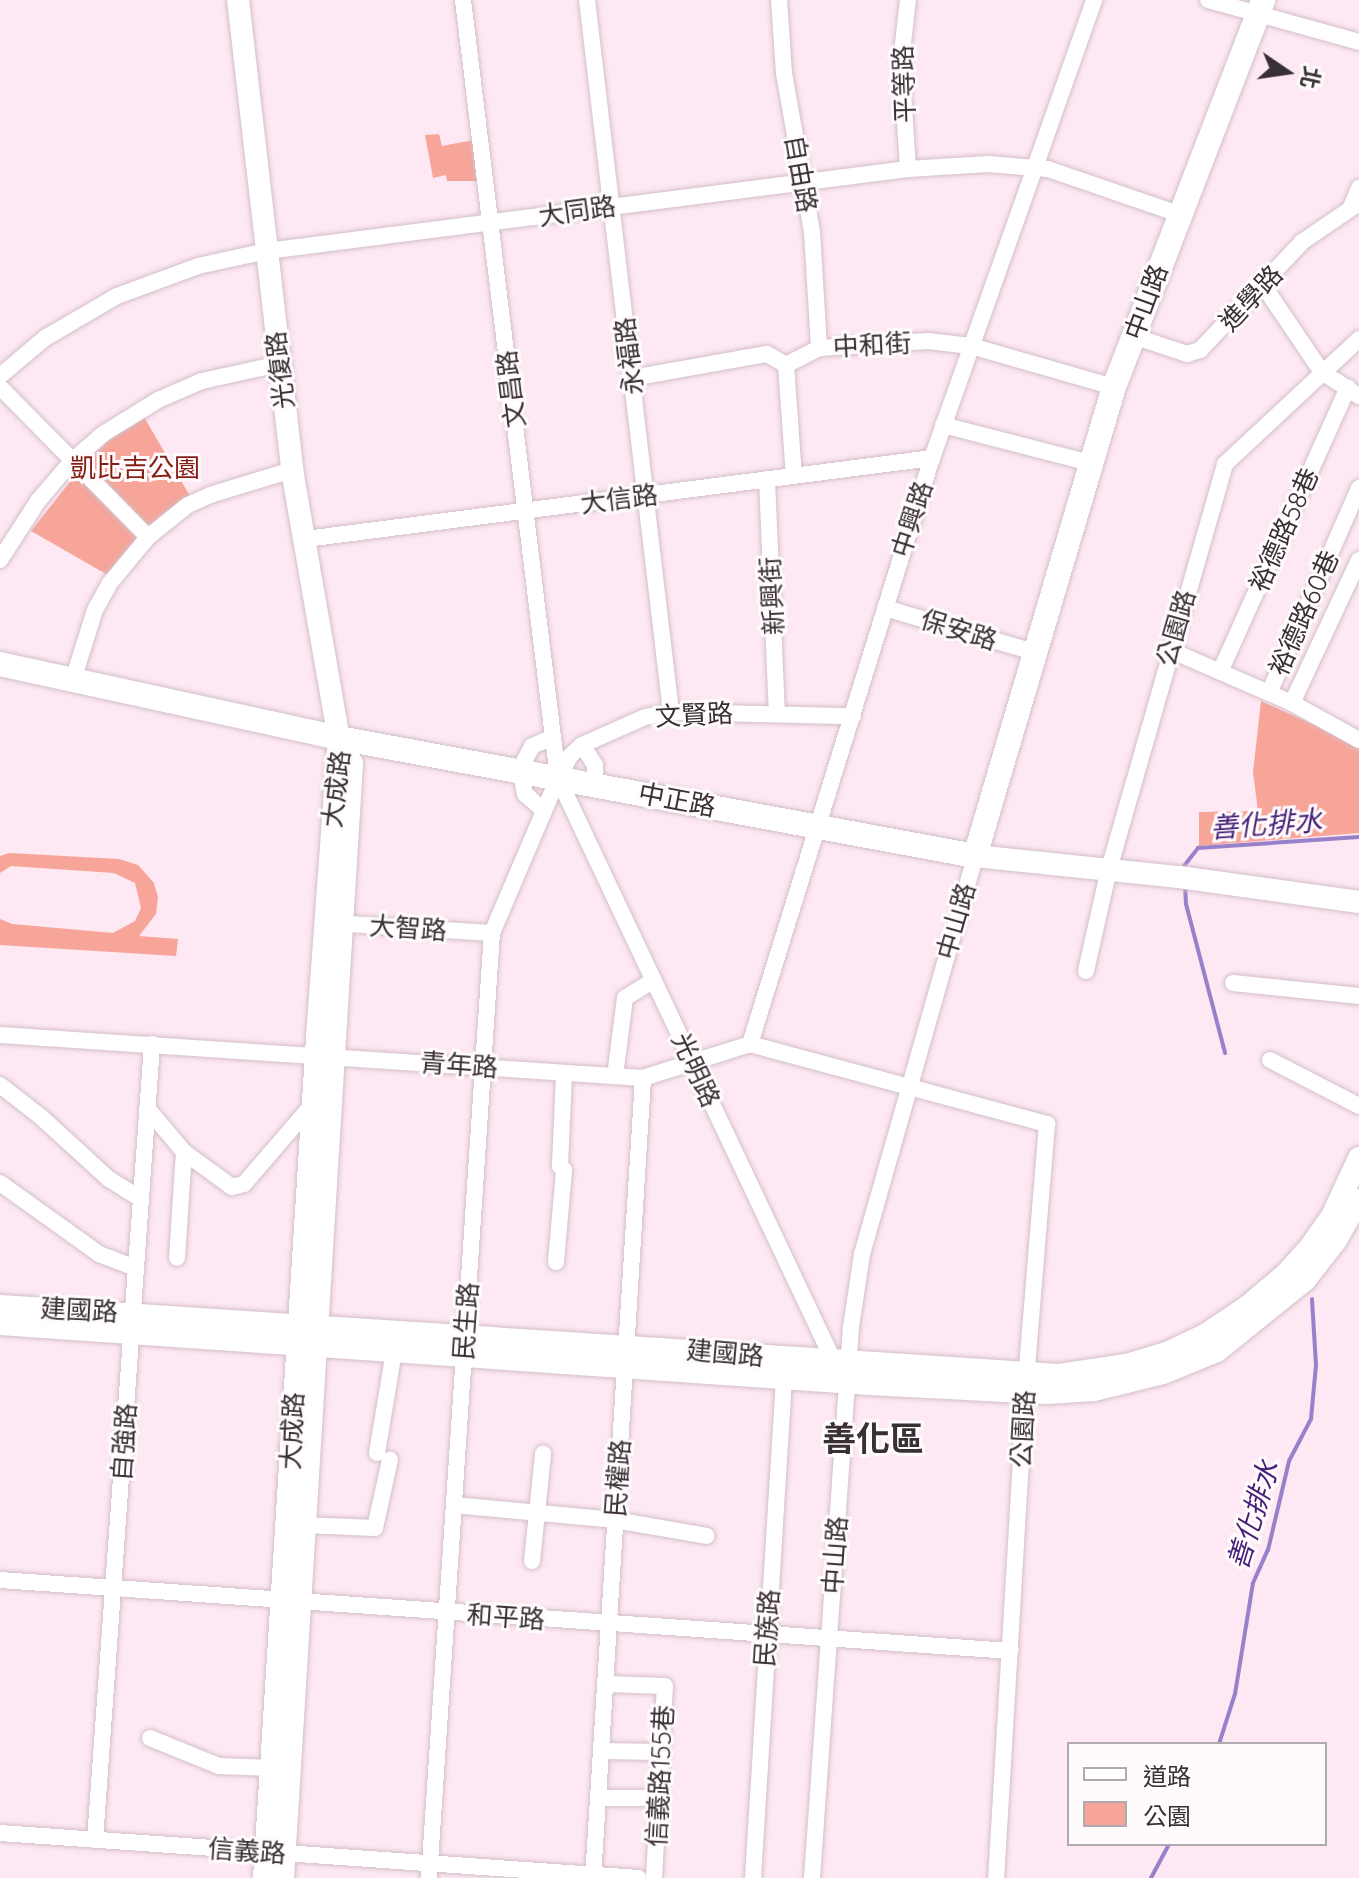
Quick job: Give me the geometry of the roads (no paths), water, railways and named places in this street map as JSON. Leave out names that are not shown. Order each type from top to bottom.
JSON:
[{"type":"main road","name":"光復路","points":[[238,0],[292,470],[339,738]]},
{"type":"main road","name":"中山路","points":[[975,856],[1114,387],[1260,7]]},
{"type":"main road","name":"中正路","points":[[0,664],[339,738],[975,856],[1109,869],[1359,902]]},
{"type":"main road","name":"大成路","points":[[264,1878],[275,1854],[333,923],[339,738]]},
{"type":"main road","name":"大成路","points":[[283,1878],[275,1854],[271,1768],[291,1602],[304,1525],[312,1105],[324,1056]]},
{"type":"main road","name":"建國路","points":[[1307,1264],[1359,1158]]},
{"type":"main road","name":"建國路","points":[[0,1306],[132,1323],[843,1369],[1026,1384],[1122,1386],[1217,1351],[1307,1264],[1359,1200]]},
{"type":"main road","name":"建國路","points":[[0,1324],[132,1323]]},
{"type":"main road","name":"建國路","points":[[306,1334],[394,1351],[464,1345]]},
{"type":"main road","name":"建國路","points":[[626,1356],[784,1378],[843,1369]]},
{"type":"street","name":"文昌路","points":[[463,0],[558,778]]},
{"type":"street","name":"永福路","points":[[587,0],[671,712]]},
{"type":"street","name":"自由路","points":[[779,0],[784,73],[801,184],[812,232],[819,348]]},
{"type":"street","name":"平等路","points":[[908,0],[901,61],[908,169]]},
{"type":"street","name":"中興路","points":[[750,1044],[932,458],[1094,0]]},
{"type":"street","points":[[1208,0],[1260,7],[1359,42]]},
{"type":"street","name":"大同路","points":[[0,376],[45,338],[117,296],[198,266],[267,251],[908,169],[989,164],[1035,166],[1179,214]]},
{"type":"street","points":[[1355,205],[1359,188]]},
{"type":"street","name":"進學路","points":[[1133,336],[1187,354],[1200,350],[1302,242],[1355,205]]},
{"type":"street","points":[[1263,285],[1322,372],[1353,391]]},
{"type":"street","name":"公園路","points":[[1086,971],[1109,869],[1225,464],[1359,339]]},
{"type":"street","name":"中和街","points":[[786,365],[819,348],[928,341],[971,346],[1114,387]]},
{"type":"street","points":[[632,378],[767,354],[786,365],[794,476]]},
{"type":"street","points":[[0,560],[29,513],[72,461],[103,434],[166,396],[202,381],[279,364]]},
{"type":"street","points":[[0,387],[148,537]]},
{"type":"street","name":"裕德路58巷","points":[[1220,672],[1353,391]]},
{"type":"street","points":[[943,425],[1090,463]]},
{"type":"street","name":"大信路","points":[[306,539],[932,458]]},
{"type":"street","points":[[73,680],[95,610],[110,583],[148,537],[188,505],[210,495],[292,470]]},
{"type":"street","name":"新興街","points":[[767,479],[777,713]]},
{"type":"street","name":"裕德路60巷","points":[[1269,693],[1359,488]]},
{"type":"street","points":[[1292,703],[1359,560]]},
{"type":"street","name":"保安路","points":[[885,608],[1034,652]]},
{"type":"street","points":[[1170,650],[1292,703],[1359,740]]},
{"type":"street","name":"文賢路","points":[[558,778],[570,756],[582,745],[645,717],[671,712],[853,716]]},
{"type":"street","points":[[544,811],[525,794],[520,771],[528,750],[553,737]]},
{"type":"street","points":[[582,745],[595,765],[595,785]]},
{"type":"street","name":"民生路","points":[[430,1871],[492,933],[558,778]]},
{"type":"street","name":"光明路","points":[[558,778],[843,1369]]},
{"type":"street","name":"中山路","points":[[812,1878],[829,1639],[843,1369],[868,1226],[975,856]]},
{"type":"street","name":"大智路","points":[[333,923],[492,933]]},
{"type":"street","points":[[615,1076],[625,998],[654,980]]},
{"type":"street","points":[[1233,983],[1359,996]]},
{"type":"street","name":"青年路","points":[[0,1035],[643,1078],[750,1044]]},
{"type":"street","name":"自強路","points":[[95,1840],[152,1044]]},
{"type":"street","points":[[750,1044],[908,1090]]},
{"type":"street","points":[[1270,1060],[1359,1106]]},
{"type":"street","points":[[556,1262],[564,1170],[560,1166],[564,1073]]},
{"type":"street","name":"民權路","points":[[593,1877],[643,1078]]},
{"type":"street","points":[[0,1085],[41,1117],[109,1179],[141,1199]]},
{"type":"street","name":"公園路","points":[[908,1090],[1047,1124],[1026,1384],[996,1878]]},
{"type":"street","points":[[147,1108],[184,1152],[232,1187],[244,1184],[312,1105]]},
{"type":"street","points":[[177,1258],[184,1152]]},
{"type":"street","points":[[0,1183],[99,1254],[136,1268]]},
{"type":"street","points":[[304,1525],[375,1528],[394,1351]]},
{"type":"street","name":"民族路","points":[[753,1878],[784,1378]]},
{"type":"street","points":[[532,1561],[543,1454]]},
{"type":"street","points":[[454,1505],[615,1520],[707,1536]]},
{"type":"street","name":"和平路","points":[[0,1580],[1011,1651]]},
{"type":"street","name":"信義路155巷","points":[[605,1684],[665,1686],[654,1878]]},
{"type":"street","points":[[150,1738],[219,1766],[271,1768]]},
{"type":"street","points":[[601,1751],[661,1752]]},
{"type":"street","points":[[598,1798],[658,1798]]},
{"type":"street","name":"信義路","points":[[0,1833],[275,1854],[430,1871],[638,1878]]},
{"type":"waterway","name":"善化排水","points":[[1184,872],[1184,866],[1198,848],[1359,837]]},
{"type":"waterway","name":"善化排水","points":[[1185,885],[1186,904],[1225,1053]]},
{"type":"waterway","name":"善化排水","points":[[1220,1742],[1235,1694],[1253,1583],[1268,1550],[1289,1461],[1311,1419],[1316,1365],[1312,1299]]},
{"type":"waterway","name":"善化排水","points":[[1151,1878],[1168,1846]]},
{"type":"district","name":"善化區","points":[[873,1439]]},
{"type":"park label","name":"凱比吉公園","points":[[135,468]]}]
